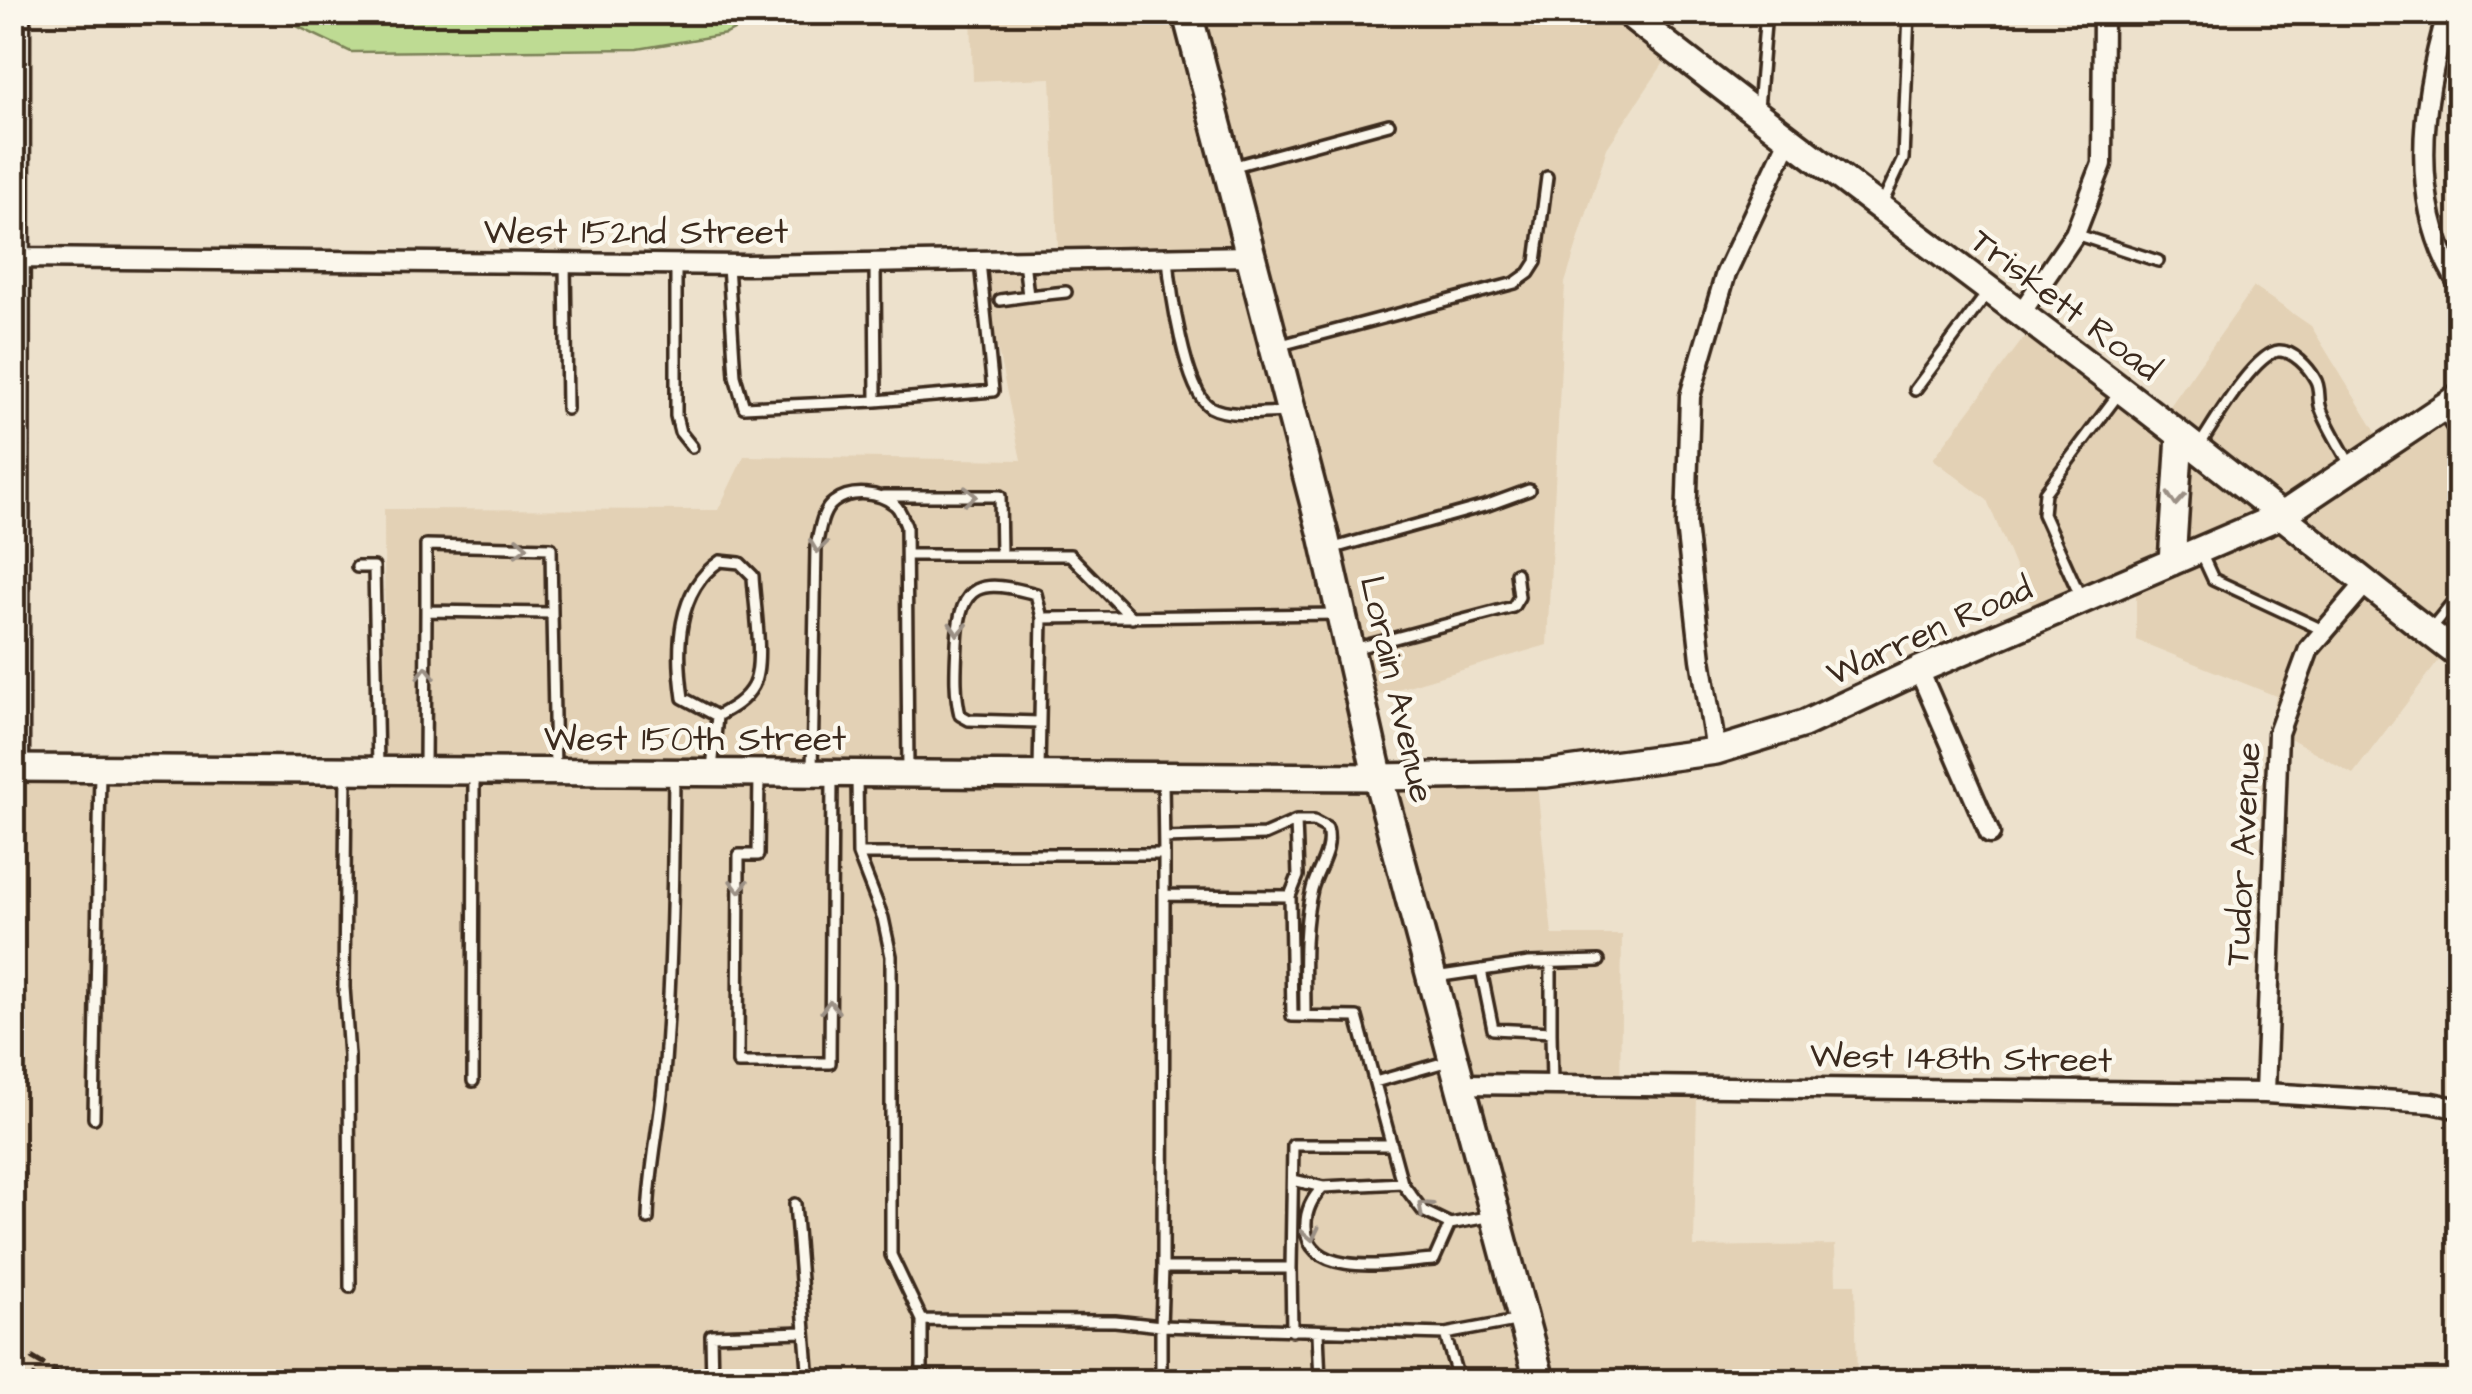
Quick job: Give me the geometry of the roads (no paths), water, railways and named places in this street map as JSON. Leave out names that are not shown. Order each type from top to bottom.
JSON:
[{"type":"main road","name":"Lorain Avenue","points":[[1187,12],[1327,550],[1378,778],[1540,1382]]},
{"type":"main road","name":"Triskett Road","points":[[1626,12],[1788,140],[2284,514],[2365,584],[2460,656]]},
{"type":"main road","name":"Warren Road","points":[[1378,778],[1546,774],[1716,751],[1804,724],[1919,670],[2284,514],[2450,402]]},
{"type":"main road","points":[[2172,562],[2189,442]]},
{"type":"main road","name":"West 150th Street","points":[[16,768],[1378,778]]},
{"type":"street","points":[[16,768],[20,12]]},
{"type":"street","points":[[2021,313],[2075,234],[2102,164],[2103,12]]},
{"type":"street","points":[[2448,12],[2433,62],[2424,122],[2426,202],[2441,258],[2460,286]]},
{"type":"street","points":[[1716,751],[1700,660],[1686,524],[1690,396],[1726,273],[1788,140]]},
{"type":"street","name":"West 152nd Street","points":[[20,258],[728,264],[1251,256]]},
{"type":"street","name":"Tudor Avenue","points":[[2265,1093],[2278,733],[2309,649],[2365,584]]},
{"type":"street","points":[[1919,670],[1990,834]]},
{"type":"street","name":"West 148th Street","points":[[1458,1072],[1552,1085],[2265,1093],[2460,1108]]},
{"type":"lane","points":[[1757,116],[1766,12]]},
{"type":"lane","points":[[1880,208],[1902,159],[1909,12]]},
{"type":"lane","points":[[1228,168],[1390,124]]},
{"type":"lane","points":[[1274,347],[1515,283],[1536,262],[1548,176]]},
{"type":"lane","points":[[2075,234],[2158,261]]},
{"type":"lane","points":[[1168,258],[1192,380],[1202,400],[1213,409],[1229,412],[1292,412]]},
{"type":"lane","points":[[1024,260],[1028,296]]},
{"type":"lane","points":[[728,264],[735,376],[744,407],[993,391],[979,261]]},
{"type":"lane","points":[[875,262],[876,401]]},
{"type":"lane","points":[[564,263],[567,408]]},
{"type":"lane","points":[[676,264],[676,416],[680,432],[692,447]]},
{"type":"lane","points":[[1915,390],[1989,289]]},
{"type":"lane","points":[[1000,300],[1066,292]]},
{"type":"lane","points":[[2189,442],[2260,362],[2274,351],[2286,351],[2306,366],[2318,383],[2319,406],[2352,468]]},
{"type":"lane","points":[[2082,601],[2043,514],[2045,492],[2121,390]]},
{"type":"lane","points":[[2450,402],[2460,440]]},
{"type":"lane","points":[[1327,550],[1528,490]]},
{"type":"lane","points":[[759,773],[758,855],[739,855],[738,1063],[830,1063],[834,774],[816,546],[823,516],[834,501],[858,493],[1000,496],[1002,555]]},
{"type":"lane","points":[[880,496],[898,506],[906,526],[908,774]]},
{"type":"lane","points":[[425,771],[426,545],[551,548],[555,772]]},
{"type":"lane","points":[[2200,550],[2213,578],[2325,630]]},
{"type":"lane","points":[[908,555],[1070,555],[1132,618]]},
{"type":"lane","points":[[720,561],[740,563],[753,576],[758,654],[754,685],[738,704],[717,716],[683,698],[678,664],[689,594],[703,573],[720,561]]},
{"type":"lane","points":[[357,566],[374,566],[378,770]]},
{"type":"lane","points":[[1351,650],[1513,607],[1519,597],[1516,573]]},
{"type":"lane","points":[[1038,775],[1040,722],[1042,618],[1036,594],[1001,587],[980,588],[963,602],[958,614],[955,675],[960,715],[970,720],[1040,722]]},
{"type":"lane","points":[[2429,632],[2460,594]]},
{"type":"lane","points":[[426,610],[552,613]]},
{"type":"lane","points":[[1042,618],[1342,614]]},
{"type":"lane","points":[[712,773],[717,716]]},
{"type":"lane","points":[[94,1118],[100,768]]},
{"type":"lane","points":[[346,770],[344,987],[349,1075],[350,1287]]},
{"type":"lane","points":[[473,1081],[474,771]]},
{"type":"lane","points":[[648,1219],[648,1176],[664,1078],[671,958],[674,772]]},
{"type":"lane","points":[[834,774],[858,854],[883,918],[891,956],[891,1255],[922,1320],[922,1382]]},
{"type":"lane","points":[[1160,1382],[1163,776]]},
{"type":"lane","points":[[1164,838],[1264,835],[1296,821],[1314,820],[1327,828],[1331,842],[1312,887],[1304,940],[1304,1016]]},
{"type":"lane","points":[[1296,821],[1298,876],[1290,896],[1292,1016],[1356,1017],[1402,1184],[1423,1210],[1450,1224],[1496,1216]]},
{"type":"lane","points":[[858,854],[1164,854]]},
{"type":"lane","points":[[1164,895],[1290,896]]},
{"type":"lane","points":[[1433,977],[1551,962],[1600,961]]},
{"type":"lane","points":[[1551,962],[1552,1085]]},
{"type":"lane","points":[[1481,970],[1493,1029],[1551,1032]]},
{"type":"lane","points":[[1374,1082],[1458,1072]]},
{"type":"lane","points":[[1292,1331],[1293,1145],[1392,1144]]},
{"type":"lane","points":[[1293,1180],[1323,1187],[1402,1184]]},
{"type":"lane","points":[[1323,1187],[1314,1195],[1309,1208],[1306,1232],[1317,1255],[1336,1264],[1434,1260],[1450,1224]]},
{"type":"lane","points":[[795,1204],[809,1382]]},
{"type":"lane","points":[[1163,1268],[1291,1268]]},
{"type":"lane","points":[[922,1320],[1114,1321],[1160,1326],[1445,1334],[1524,1319]]},
{"type":"lane","points":[[712,1382],[711,1335],[803,1332]]},
{"type":"lane","points":[[1318,1332],[1320,1381],[1459,1381],[1445,1334]]},
{"type":"railway","points":[[12,1346],[72,1382]]},
{"type":"railway","points":[[12,1364],[41,1382]]}]
